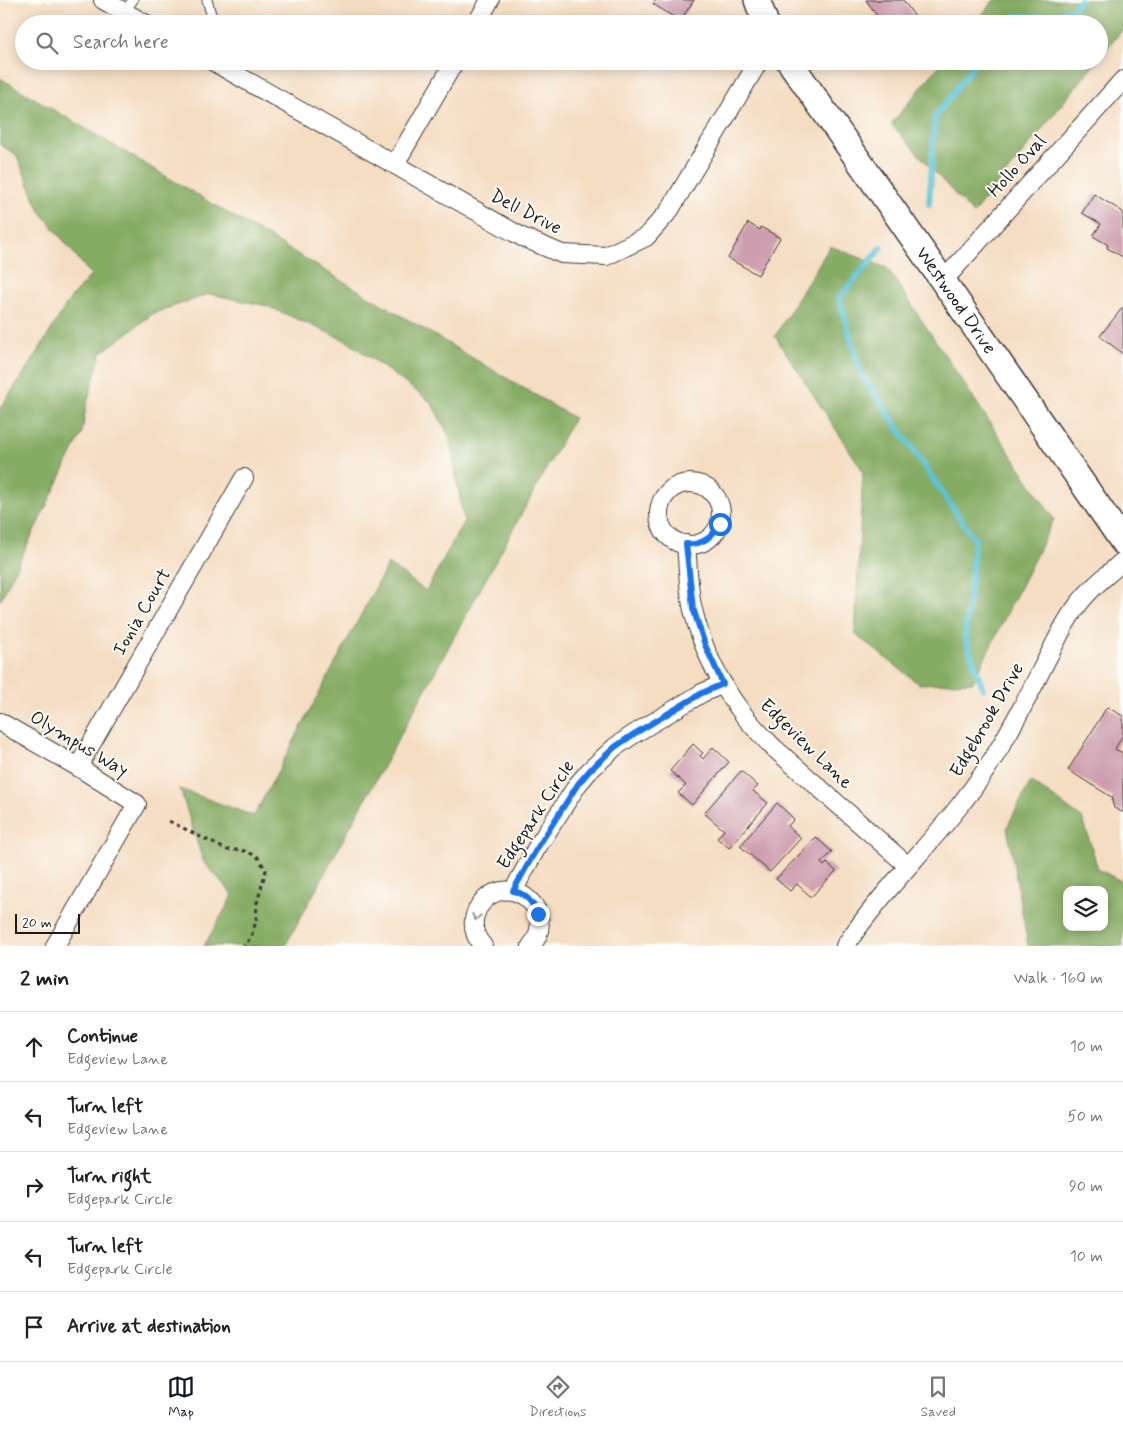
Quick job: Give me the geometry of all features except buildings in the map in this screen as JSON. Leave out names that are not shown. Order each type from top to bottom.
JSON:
[{"type":"street","points":[[104,0],[128,6],[137,15]]},
{"type":"street","points":[[481,15],[490,0]]},
{"type":"street","points":[[757,0],[763,15]]},
{"type":"street","name":"Dell Drive","points":[[229,70],[522,237],[562,254],[606,256],[646,238],[669,211],[754,70]]},
{"type":"street","points":[[395,164],[450,70]]},
{"type":"street","name":"Westwood Drive","points":[[795,70],[1123,542]]},
{"type":"street","name":"Hollo Oval","points":[[943,281],[1123,80]]},
{"type":"street","name":"Ionia Court","points":[[78,768],[244,478]]},
{"type":"street","name":"Edgeview Lane","points":[[686,544],[693,608],[705,645],[723,684],[743,714],[774,748],[908,866]]},
{"type":"street","name":"Edgebrook Drive","points":[[845,946],[857,928],[958,808],[989,766],[1074,610],[1092,589],[1123,561]]},
{"type":"street","name":"Edgepark Circle","points":[[513,891],[536,850],[578,784],[590,770],[615,747],[634,734],[702,693],[723,684]]},
{"type":"street","name":"Olympus Way","points":[[0,722],[137,804],[55,946]]},
{"type":"street","name":"Edgepark Circle","points":[[483,946],[474,931],[474,919],[477,908],[484,899],[494,893],[505,890],[517,891],[534,904],[540,924],[538,934],[531,946]]},
{"type":"lane","points":[[207,0],[211,15]]},
{"type":"path","points":[[169,821],[227,850],[242,850],[257,856],[266,870],[257,903],[256,921],[251,937],[244,946]]},
{"type":"green space","points":[[994,0],[1123,0],[1123,29],[1108,47],[1108,15],[982,15]]},
{"type":"green space","points":[[936,70],[1090,70],[973,214],[891,124]]},
{"type":"green space","points":[[0,78],[574,418],[285,946],[204,946],[233,895],[203,861],[180,789],[254,816],[388,564],[426,591],[464,521],[449,436],[431,402],[347,341],[267,306],[210,294],[154,313],[101,353],[86,407],[82,433],[0,601],[0,408],[31,363],[69,300],[91,275],[40,211],[16,154],[0,145]]},
{"type":"green space","points":[[830,246],[887,268],[1054,519],[973,682],[919,684],[855,634],[863,471],[775,336]]},
{"type":"green space","points":[[1031,781],[1083,819],[1098,869],[1123,882],[1123,946],[1028,946],[1007,827]]},
{"type":"waterway","points":[[1055,15],[1072,9],[1080,0]]},
{"type":"waterway","points":[[929,204],[935,117],[970,70]]},
{"type":"waterway","points":[[882,247],[839,298],[861,374],[975,540],[965,637],[983,689]]},
{"type":"route","points":[[538,914],[534,904],[527,897],[517,891],[513,891],[536,850],[578,784],[615,747],[702,693],[723,684],[705,645],[693,608],[686,544],[699,544],[708,540],[720,524]]}]
